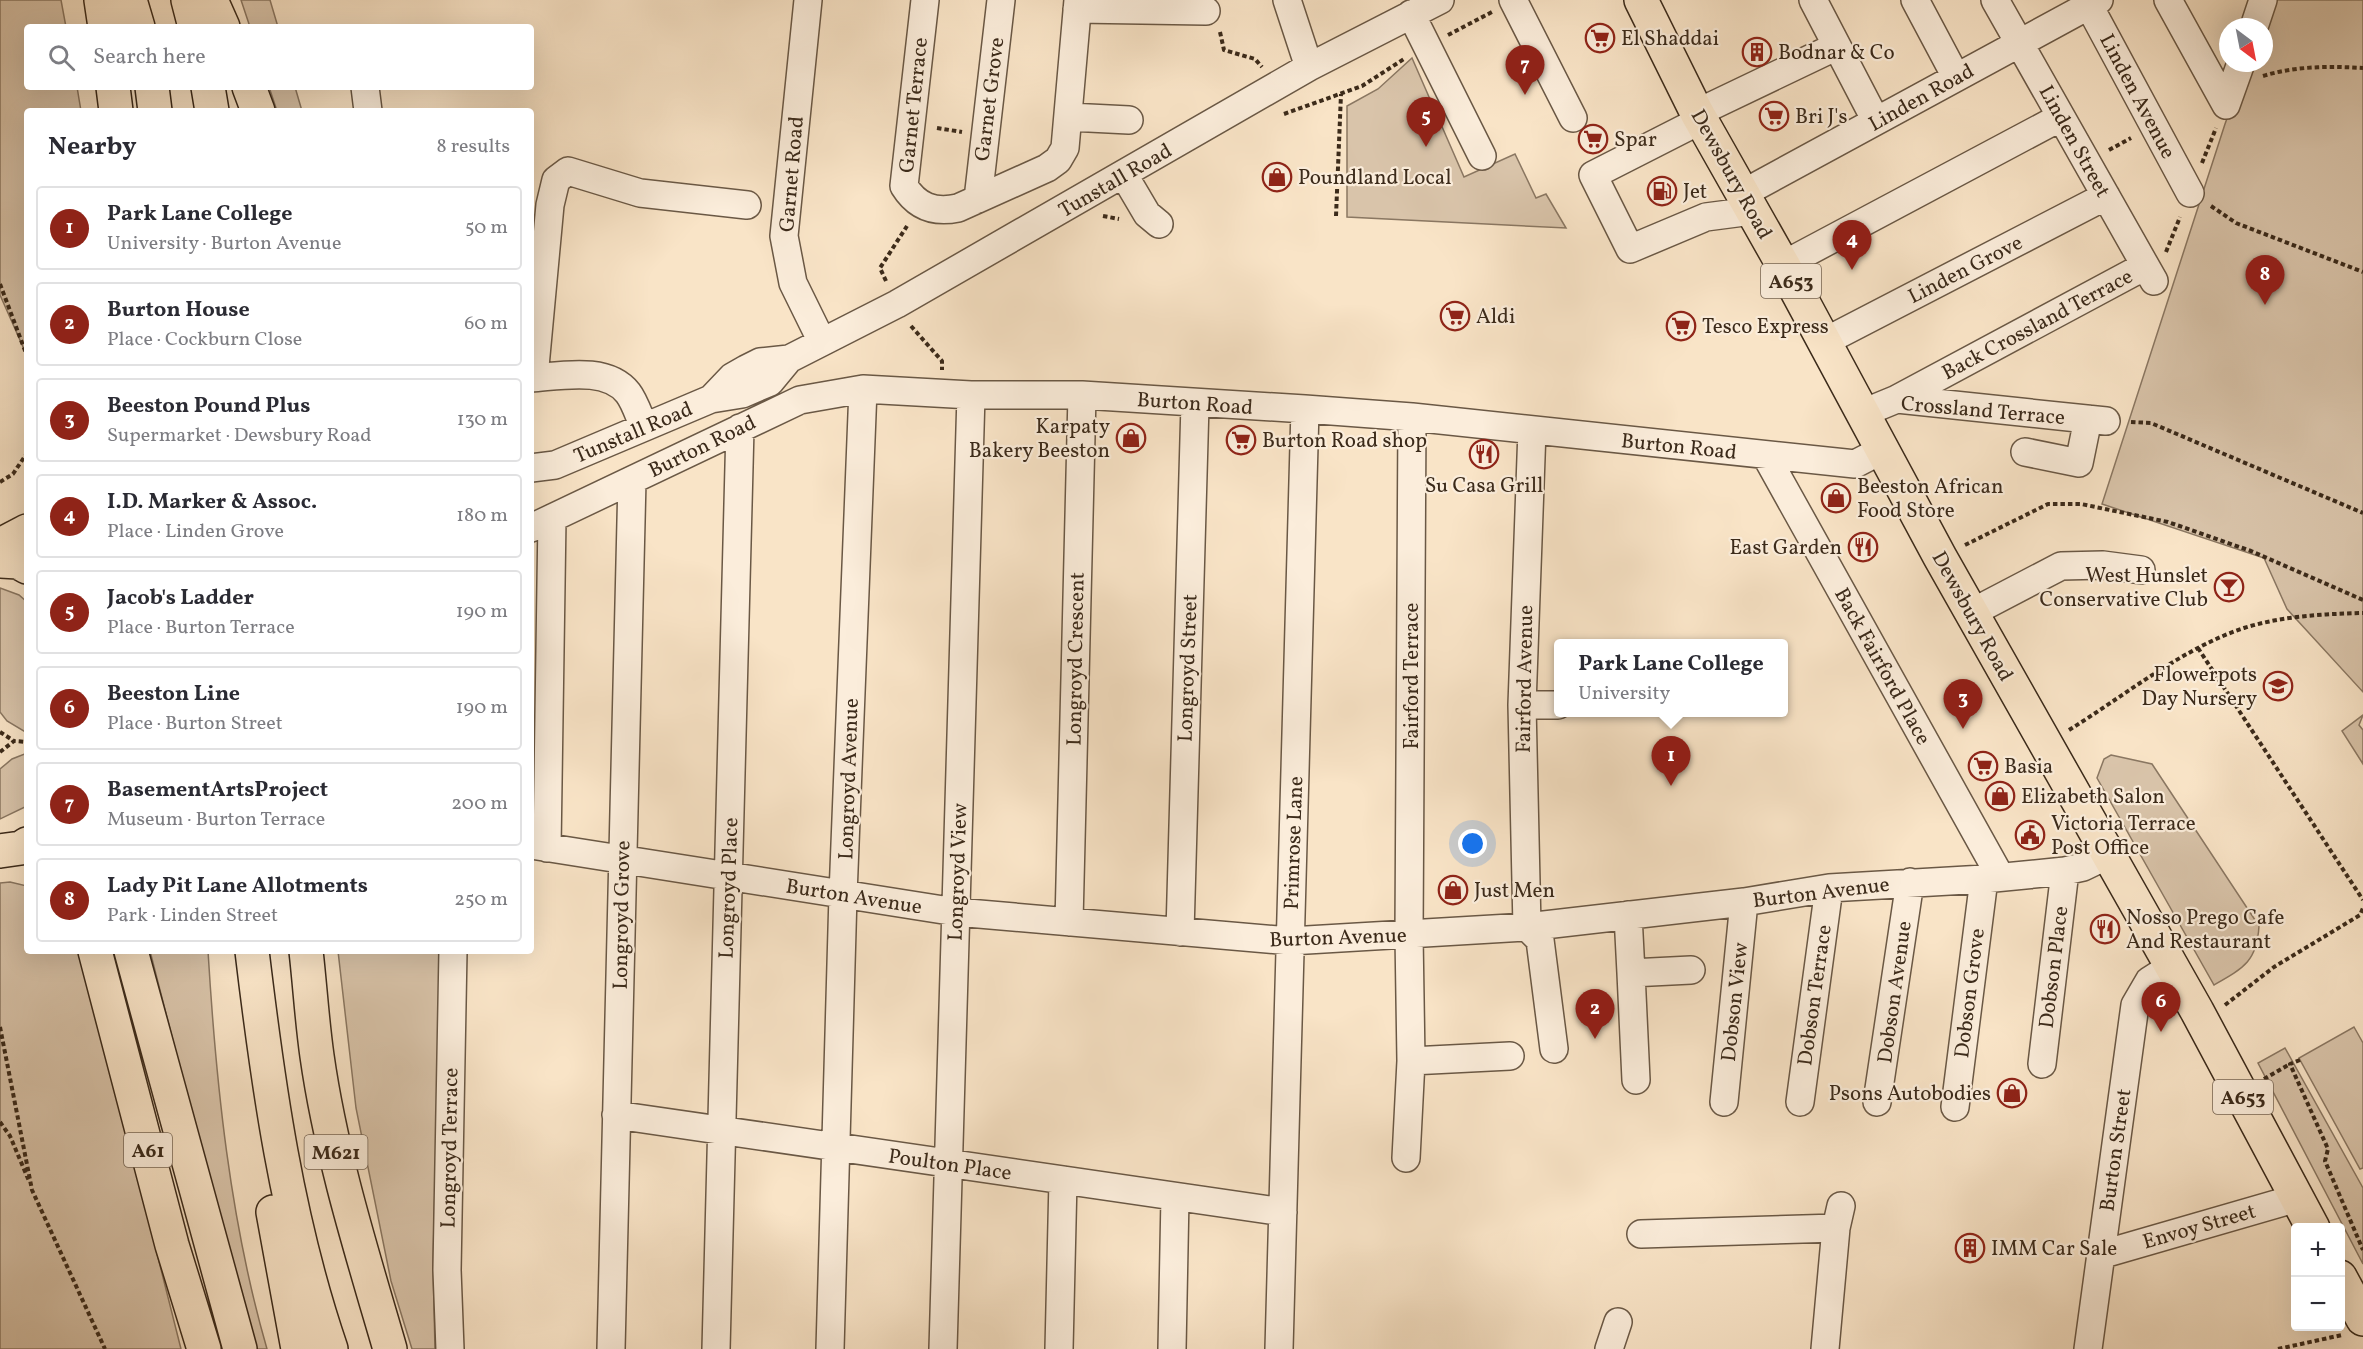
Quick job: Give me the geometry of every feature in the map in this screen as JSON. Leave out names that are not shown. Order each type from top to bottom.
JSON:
[{"type":"main road","points":[[101,0],[105,24]]},
{"type":"main road","points":[[130,0],[137,24]]},
{"type":"main road","points":[[188,0],[194,24]]},
{"type":"main road","points":[[211,0],[223,24]]},
{"type":"main road","name":"Dewsbury Road","points":[[1641,0],[1699,116],[1940,557],[2171,967],[2311,1223]]},
{"type":"main road","points":[[113,90],[116,108]]},
{"type":"main road","points":[[152,90],[155,108]]},
{"type":"main road","points":[[208,90],[212,108]]},
{"type":"main road","points":[[250,90],[257,108]]},
{"type":"main road","points":[[0,545],[24,533]]},
{"type":"main road","points":[[0,561],[18,562],[24,565]]},
{"type":"main road","name":"A61","points":[[96,954],[172,1245],[204,1349]]},
{"type":"main road","name":"A61","points":[[132,954],[240,1349]]},
{"type":"main road","points":[[242,954],[251,1083],[291,1325],[298,1349]]},
{"type":"main road","name":"M621","points":[[252,954],[291,1208],[331,1349]]},
{"type":"main road","name":"M621","points":[[306,954],[317,1057],[336,1152],[352,1219],[390,1349]]},
{"type":"main road","points":[[2345,1293],[2355,1326]]},
{"type":"street","name":"Garnet Road","points":[[808,0],[784,236],[793,283],[822,342]]},
{"type":"street","name":"Garnet Terrace","points":[[926,0],[904,186],[921,205],[945,211],[978,199]]},
{"type":"street","name":"Garnet Grove","points":[[978,199],[1001,0]]},
{"type":"street","points":[[1287,0],[1309,68]]},
{"type":"street","name":"Tunstall Road","points":[[534,481],[543,466],[711,399],[742,394],[770,381],[789,359],[903,300],[1309,68],[1440,0]]},
{"type":"street","points":[[1513,0],[1572,118]]},
{"type":"street","points":[[1814,0],[1876,121]]},
{"type":"street","points":[[1915,0],[1956,77]]},
{"type":"street","name":"Linden Street","points":[[1995,0],[2150,273]]},
{"type":"street","points":[[2168,0],[2234,84]]},
{"type":"street","points":[[2257,18],[2263,0]]},
{"type":"street","name":"Linden Road","points":[[1747,203],[1787,170],[2091,2]]},
{"type":"street","name":"Linden Avenue","points":[[2091,2],[2190,193]]},
{"type":"street","points":[[978,199],[1047,168],[1058,160],[1065,148],[1078,4],[1206,12]]},
{"type":"street","points":[[1411,14],[1482,156]]},
{"type":"street","points":[[1747,203],[1706,217],[1630,249],[1593,175],[1699,116],[1837,46]]},
{"type":"street","points":[[365,90],[368,108]]},
{"type":"street","points":[[1069,117],[1129,120]]},
{"type":"street","points":[[1783,266],[2061,117]]},
{"type":"street","points":[[534,367],[550,205],[556,180],[568,171],[640,193],[747,205]]},
{"type":"street","points":[[1124,175],[1147,214],[1159,224]]},
{"type":"street","name":"Linden Grove","points":[[1824,342],[2106,196]]},
{"type":"street","name":"Back Crossland Terrace","points":[[1897,399],[2150,273]]},
{"type":"street","points":[[534,377],[589,375],[612,380],[628,393],[644,427]]},
{"type":"street","name":"Burton Road","points":[[541,523],[800,400],[863,389],[971,395],[1082,395],[1412,417],[1855,464],[1882,450]]},
{"type":"street","name":"Longroyd Avenue","points":[[830,1349],[843,895],[863,389]]},
{"type":"street","name":"Longroyd View","points":[[943,1349],[971,395]]},
{"type":"street","name":"Longroyd Crescent","points":[[1069,922],[1082,395]]},
{"type":"street","name":"Crossland Terrace","points":[[1863,413],[1897,399],[2097,420]]},
{"type":"street","name":"Longroyd Street","points":[[1180,932],[1195,404]]},
{"type":"street","name":"Primrose Lane","points":[[1279,1349],[1305,409]]},
{"type":"street","name":"Fairford Terrace","points":[[1406,1158],[1411,1061],[1409,935],[1412,417]]},
{"type":"street","points":[[2025,452],[2079,463],[2097,420]]},
{"type":"street","name":"Longroyd Place","points":[[716,1349],[740,428]]},
{"type":"street","name":"Fairford Avenue","points":[[1527,927],[1522,705],[1532,430]]},
{"type":"street","name":"Back Fairford Place","points":[[1766,456],[1992,877]]},
{"type":"street","name":"Longroyd Grove","points":[[611,1349],[632,480]]},
{"type":"street","points":[[539,847],[541,523]]},
{"type":"street","points":[[1971,613],[2061,566],[2103,565],[2141,570]]},
{"type":"street","points":[[1522,705],[1554,705]]},
{"type":"street","name":"Burton Avenue","points":[[539,847],[956,912],[1290,941],[1527,927],[1744,902],[1829,888],[2065,870],[2083,867],[2108,855]]},
{"type":"street","name":"Dobson Place","points":[[2042,1064],[2065,870]]},
{"type":"street","name":"Dobson Grove","points":[[1955,1107],[1992,877]]},
{"type":"street","name":"Dobson Avenue","points":[[1877,1102],[1910,882]]},
{"type":"street","name":"Dobson Terrace","points":[[1800,1102],[1829,888]]},
{"type":"street","name":"Dobson View","points":[[1724,1102],[1744,902]]},
{"type":"street","points":[[1629,915],[1636,1080]]},
{"type":"street","points":[[1527,927],[1540,940],[1554,1049]]},
{"type":"street","name":"Longroyd Terrace","points":[[449,1347],[447,1270],[453,954]]},
{"type":"street","name":"Burton Street","points":[[2088,1349],[2135,1005],[2148,981],[2171,967]]},
{"type":"street","points":[[1631,973],[1691,970]]},
{"type":"street","points":[[1411,1061],[1510,1056]]},
{"type":"street","name":"Poulton Place","points":[[616,1115],[1283,1212]]},
{"type":"street","points":[[1059,1349],[1064,1180]]},
{"type":"street","points":[[1172,1349],[1175,1197]]},
{"type":"street","name":"Envoy Street","points":[[2100,1255],[2297,1198]]},
{"type":"street","points":[[1641,1234],[1838,1217],[1825,1349]]},
{"type":"street","points":[[1609,1349],[1618,1322]]},
{"type":"path","points":[[1206,12],[1221,33],[1224,50],[1256,58],[1276,87]]},
{"type":"path","points":[[2234,84],[2279,72],[2332,66],[2363,68]]},
{"type":"path","points":[[1336,216],[1341,94]]},
{"type":"path","points":[[2087,163],[2153,124]]},
{"type":"path","points":[[911,125],[984,135]]},
{"type":"path","points":[[2190,193],[2236,223],[2363,272]]},
{"type":"path","points":[[0,284],[24,348]]},
{"type":"path","points":[[2097,420],[2151,423],[2363,513]]},
{"type":"path","points":[[0,482],[13,474],[24,458]]},
{"type":"path","points":[[1940,557],[2048,504],[2081,504],[2168,522],[2251,551],[2363,600]]},
{"type":"path","points":[[2046,745],[2198,648],[2245,628],[2313,614],[2363,613]]},
{"type":"path","points":[[2198,648],[2363,900]]},
{"type":"path","points":[[0,732],[14,741],[24,742]]},
{"type":"path","points":[[0,752],[14,741]]},
{"type":"path","points":[[2223,1007],[2274,967],[2360,915],[2363,908]]},
{"type":"path","points":[[0,1027],[32,1190]]},
{"type":"path","points":[[2261,1080],[2300,1060]]},
{"type":"path","points":[[2290,1064],[2328,1149],[2325,1161],[2363,1250]]},
{"type":"path","points":[[0,1122],[10,1136],[32,1190],[105,1349]]},
{"type":"path","points":[[2278,1349],[2355,1326]]},
{"type":"shaded area","points":[[0,0],[61,0],[65,24],[24,24],[24,90],[78,90],[80,108],[24,108],[24,349],[0,295]]},
{"type":"shaded area","points":[[241,0],[270,0],[277,24],[249,24]]},
{"type":"shaded area","points":[[2271,0],[2363,0],[2363,692],[2287,609],[2264,558],[2102,504],[2244,72],[2273,72],[2273,18],[2266,18]]},
{"type":"shaded area","points":[[1412,58],[1464,177],[1515,154],[1536,198],[1546,194],[1566,228],[1347,217],[1347,106],[1378,89]]},
{"type":"shaded area","points":[[270,90],[296,90],[301,108],[276,108]]},
{"type":"shaded area","points":[[0,588],[19,595],[24,599],[24,731],[7,721],[0,712]]},
{"type":"shaded area","points":[[2363,715],[2359,725],[2363,730],[2363,764],[2342,731]]},
{"type":"shaded area","points":[[24,754],[24,807],[0,819],[0,769],[12,759]]},
{"type":"shaded area","points":[[2111,755],[2152,764],[2259,926],[2252,956],[2241,968],[2214,985],[2097,778],[2104,759]]},
{"type":"shaded area","points":[[10,882],[24,885],[24,954],[82,954],[181,1349],[0,1349],[0,883]]},
{"type":"shaded area","points":[[151,954],[208,954],[220,1102],[234,1202],[254,1301],[267,1349],[252,1349]]},
{"type":"shaded area","points":[[338,954],[441,954],[433,1264],[435,1349],[412,1349],[391,1281],[356,1108]]},
{"type":"shaded area","points":[[2354,1027],[2363,1043],[2363,1168],[2360,1169],[2299,1058]]},
{"type":"shaded area","points":[[2285,1048],[2363,1188],[2363,1264],[2345,1230],[2345,1223],[2342,1223],[2258,1063]]},
{"type":"place","name":"El Shaddai","points":[[1600,38]]},
{"type":"place","name":"Bodnar & Co","points":[[1757,52]]},
{"type":"place","name":"BasementArtsProject","points":[[1525,95]]},
{"type":"place","name":"Bri J's","points":[[1774,116]]},
{"type":"place","name":"Spar","points":[[1593,139]]},
{"type":"place","name":"Jacob's Ladder","points":[[1426,147]]},
{"type":"place","name":"Poundland Local","points":[[1277,177]]},
{"type":"place","name":"Jet","points":[[1662,191]]},
{"type":"place","name":"I.D. Marker & Assoc.","points":[[1852,270]]},
{"type":"place","name":"Lady Pit Lane Allotments","points":[[2265,305]]},
{"type":"place","name":"Aldi","points":[[1455,316]]},
{"type":"place","name":"Tesco Express","points":[[1681,326]]},
{"type":"place","name":"Karpaty Bakery Beeston","points":[[1131,438]]},
{"type":"place","name":"Burton Road shop","points":[[1241,440]]},
{"type":"place","name":"Su Casa Grill","points":[[1484,454]]},
{"type":"place","name":"Beeston African Food Store","points":[[1836,498]]},
{"type":"place","name":"East Garden","points":[[1863,547]]},
{"type":"place","name":"West Hunslet Conservative Club","points":[[2229,587]]},
{"type":"place","name":"Flowerpots Day Nursery","points":[[2278,686]]},
{"type":"place","name":"Beeston Pound Plus","points":[[1963,729]]},
{"type":"place","name":"Basia","points":[[1983,766]]},
{"type":"place","name":"Park Lane College","points":[[1671,786]]},
{"type":"place","name":"Elizabeth Salon","points":[[2000,796]]},
{"type":"place","name":"Victoria Terrace Post Office","points":[[2030,835]]},
{"type":"place","name":"Just Men","points":[[1453,890]]},
{"type":"place","name":"Nosso Prego Cafe And Restaurant","points":[[2105,929]]},
{"type":"place","name":"Beeston Line","points":[[2161,1032]]},
{"type":"place","name":"Burton House","points":[[1595,1039]]},
{"type":"place","name":"Psons Autobodies","points":[[2012,1093]]},
{"type":"place","name":"IMM Car Sale","points":[[1970,1248]]}]
